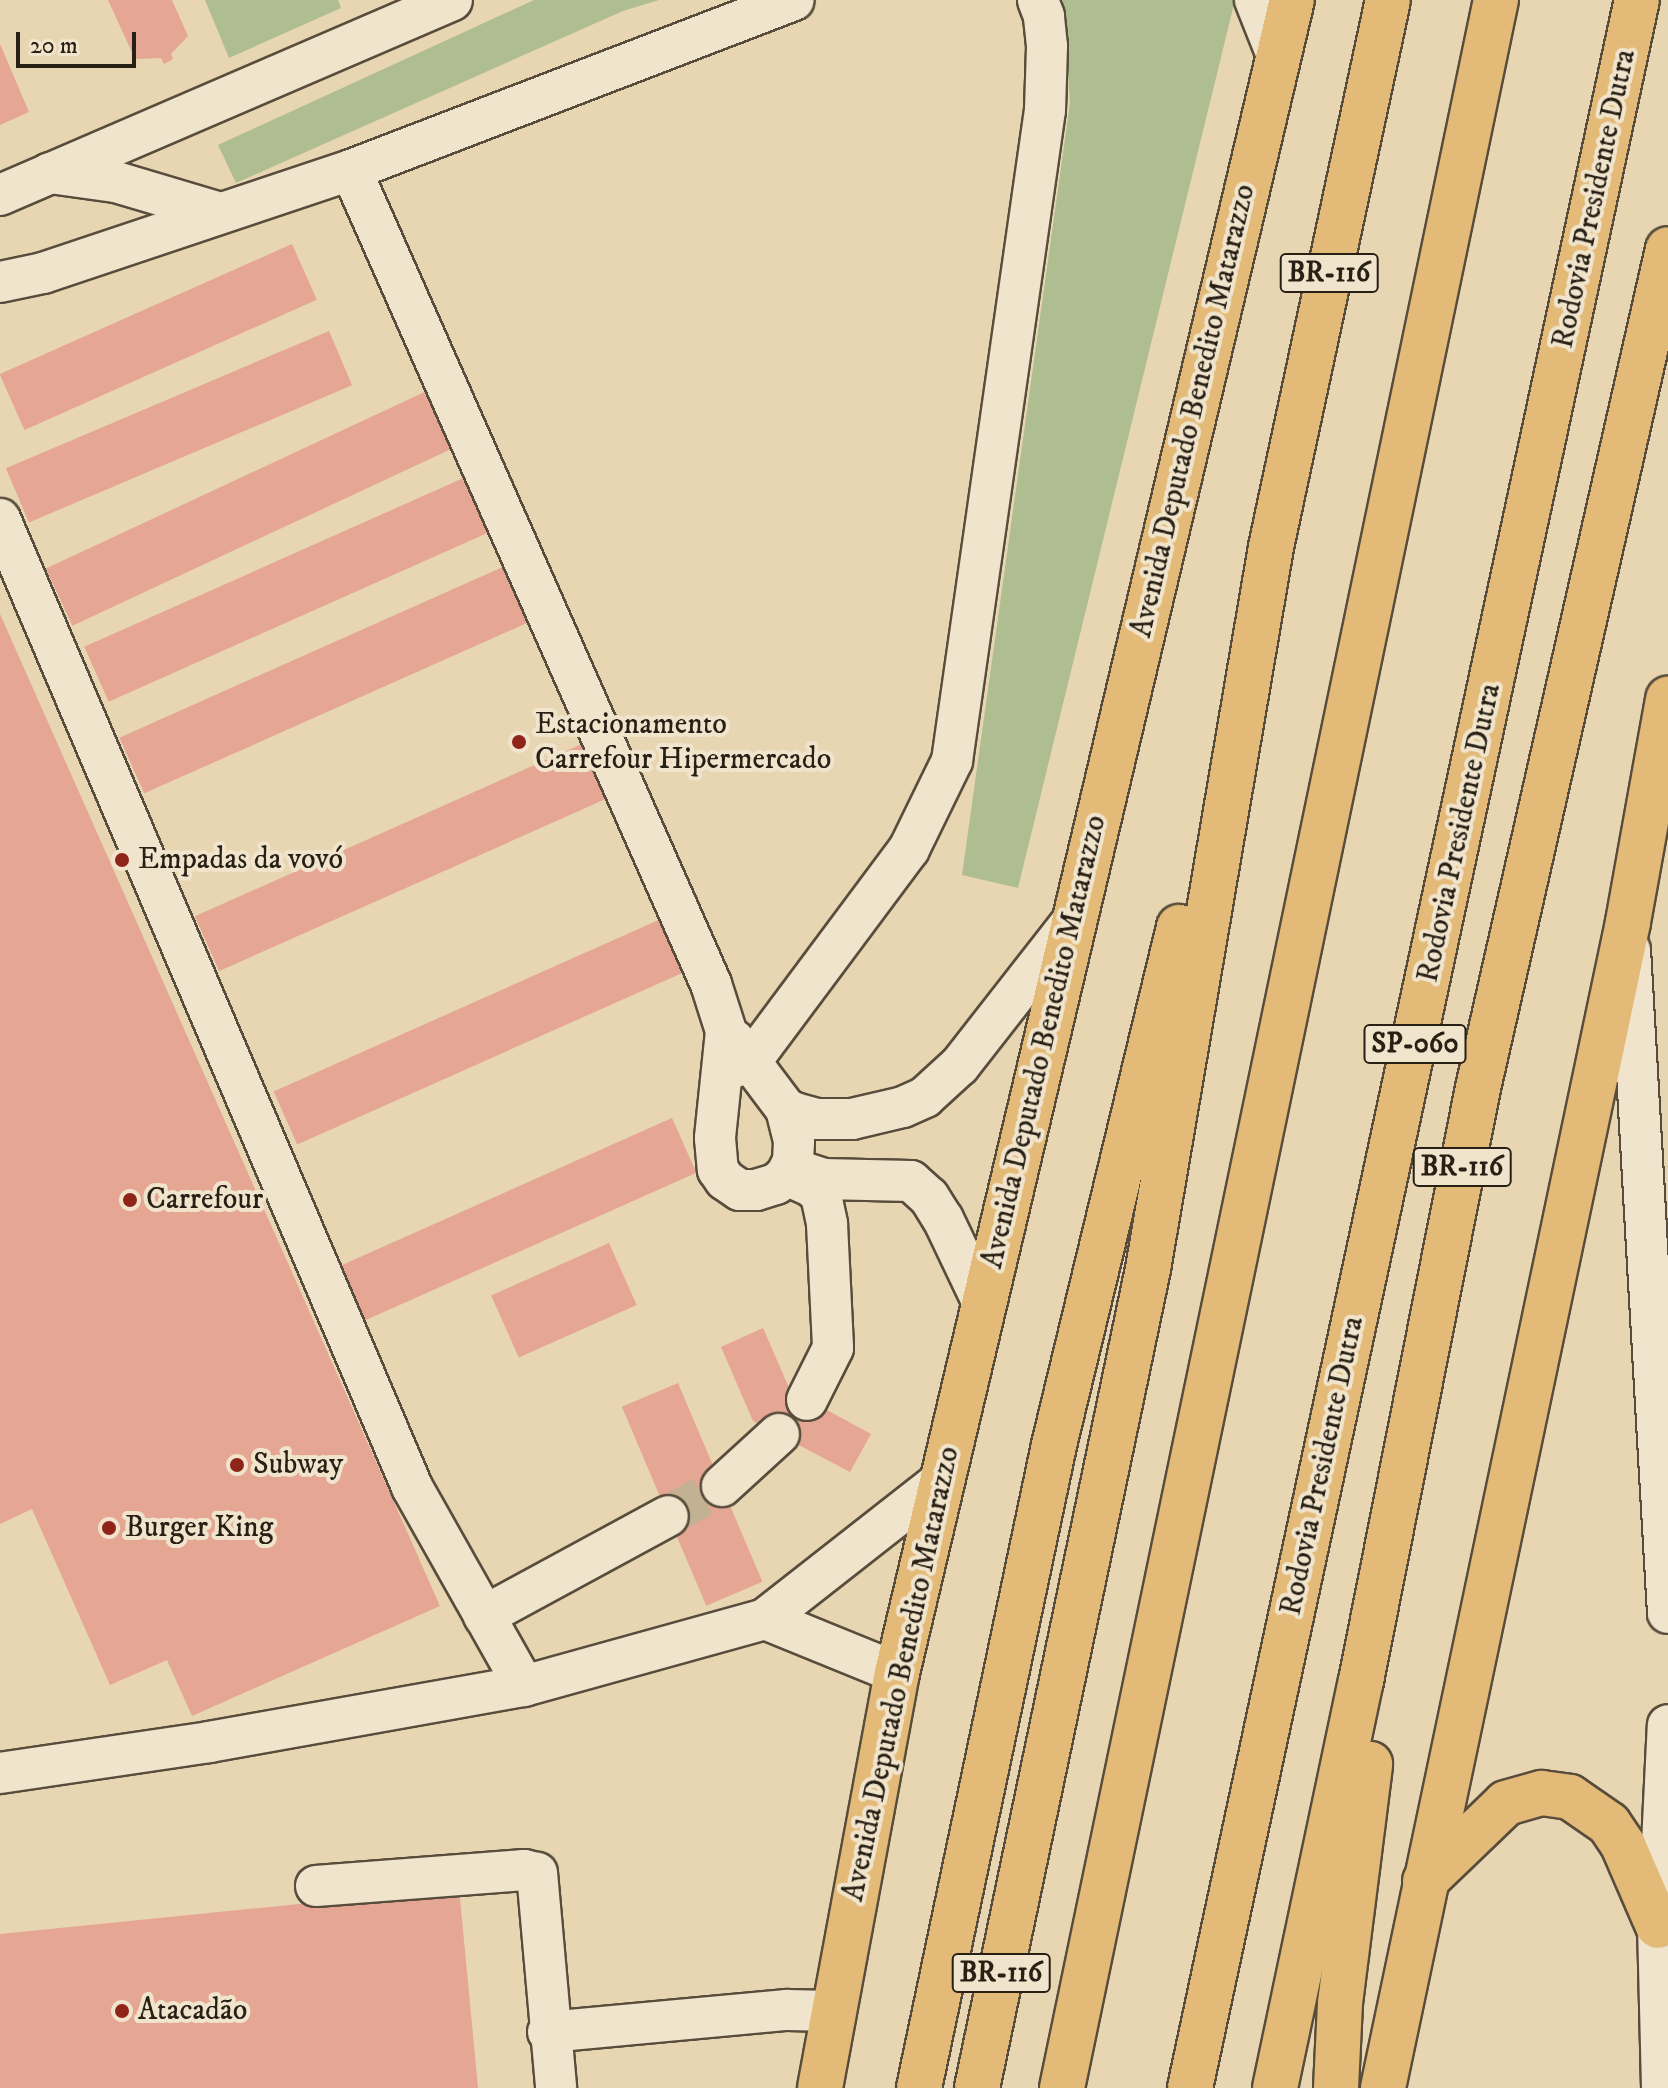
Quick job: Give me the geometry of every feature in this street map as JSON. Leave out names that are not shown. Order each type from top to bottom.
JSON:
[{"type":"main road","name":"Avenida Deputado Benedito Matarazzo","points":[[820,2088],[897,1673],[1292,0]]},
{"type":"main road","name":"BR-116","points":[[977,2088],[1148,1269],[1271,547],[1388,0]]},
{"type":"main road","points":[[1062,2088],[1496,0]]},
{"type":"main road","name":"Rodovia Presidente Dutra","points":[[1190,2088],[1637,0]]},
{"type":"main road","name":"BR-116","points":[[1275,2088],[1478,1088],[1668,249]]},
{"type":"main road","points":[[919,2088],[1054,1445],[1271,547]]},
{"type":"main road","points":[[1383,2088],[1628,922],[1668,699]]},
{"type":"main road","points":[[1336,2088],[1340,2003],[1382,1667],[1391,1527]]},
{"type":"main road","points":[[1425,1881],[1506,1803],[1542,1793],[1570,1797],[1609,1824],[1623,1845],[1658,1926]]},
{"type":"street","points":[[0,195],[452,0]]},
{"type":"street","points":[[0,282],[43,273],[217,212],[351,170],[794,0]]},
{"type":"street","points":[[786,1109],[794,1141],[788,1172],[776,1184],[756,1190],[740,1190],[725,1180],[718,1170],[715,1138],[733,1054],[909,849],[952,761],[1045,110],[1047,46],[1044,16],[1038,0]]},
{"type":"street","points":[[1255,0],[1278,58]]},
{"type":"street","points":[[351,170],[711,984],[733,1054],[786,1109],[817,1119],[852,1119],[890,1112],[925,1097],[960,1065],[1074,919]]},
{"type":"street","points":[[50,173],[116,182],[217,212]]},
{"type":"street","points":[[0,519],[412,1487],[524,1686]]},
{"type":"street","points":[[1628,922],[1668,1613]]},
{"type":"street","points":[[788,1172],[823,1179],[911,1181],[929,1197],[943,1219],[984,1305]]},
{"type":"street","points":[[788,1172],[821,1195],[827,1224],[833,1348],[807,1400]]},
{"type":"street","points":[[722,1486],[779,1434]]},
{"type":"street","points":[[0,1773],[209,1742],[524,1686],[765,1619],[942,1480]]},
{"type":"street","points":[[484,1616],[668,1516]]},
{"type":"street","points":[[765,1619],[897,1673]]},
{"type":"street","points":[[1662,2088],[1658,1926],[1668,1725]]},
{"type":"street","points":[[316,1886],[524,1870],[537,1873],[548,2032],[556,2088]]},
{"type":"street","points":[[548,2032],[787,2010],[834,2011]]},
{"type":"green space","points":[[205,0],[338,0],[341,8],[229,58]]},
{"type":"green space","points":[[534,0],[659,0],[623,11],[236,183],[218,145]]},
{"type":"green space","points":[[1063,0],[1235,0],[1018,888],[962,875],[1070,103]]},
{"type":"building","points":[[108,0],[172,0],[188,36],[171,54],[173,59],[164,64],[161,58],[135,59]]},
{"type":"building","points":[[0,44],[29,112],[0,125]]},
{"type":"building","points":[[292,244],[317,300],[24,430],[0,374]]},
{"type":"building","points":[[329,331],[352,385],[29,522],[6,468]]},
{"type":"building","points":[[431,389],[458,446],[72,626],[46,569]]},
{"type":"building","points":[[468,476],[492,531],[109,702],[84,647]]},
{"type":"building","points":[[505,566],[530,622],[144,793],[119,738]]},
{"type":"building","name":"Carrefour","points":[[0,614],[440,1606],[192,1716],[167,1660],[110,1685],[32,1509],[0,1524]]},
{"type":"building","points":[[584,743],[608,798],[219,971],[195,916]]},
{"type":"building","points":[[661,919],[685,972],[297,1144],[274,1091]]},
{"type":"building","points":[[672,1118],[696,1173],[365,1320],[340,1266]]},
{"type":"building","points":[[609,1243],[637,1305],[519,1358],[491,1295]]},
{"type":"building","points":[[763,1328],[790,1390],[871,1434],[850,1472],[753,1421],[721,1347]]},
{"type":"building","points":[[678,1383],[762,1582],[706,1606],[622,1407]]},
{"type":"building","points":[[459,1888],[478,2088],[0,2088],[0,1934]]},
{"type":"tunnel","points":[[668,1516],[722,1486]]},
{"type":"place","name":"Estacionamento Carrefour Hipermercado","points":[[519,742]]},
{"type":"place","name":"Empadas da vovó","points":[[122,860]]},
{"type":"place","name":"Carrefour","points":[[130,1200]]},
{"type":"place","name":"Subway","points":[[237,1465]]},
{"type":"place","name":"Burger King","points":[[109,1528]]},
{"type":"place","name":"Atacadão","points":[[122,2011]]}]
